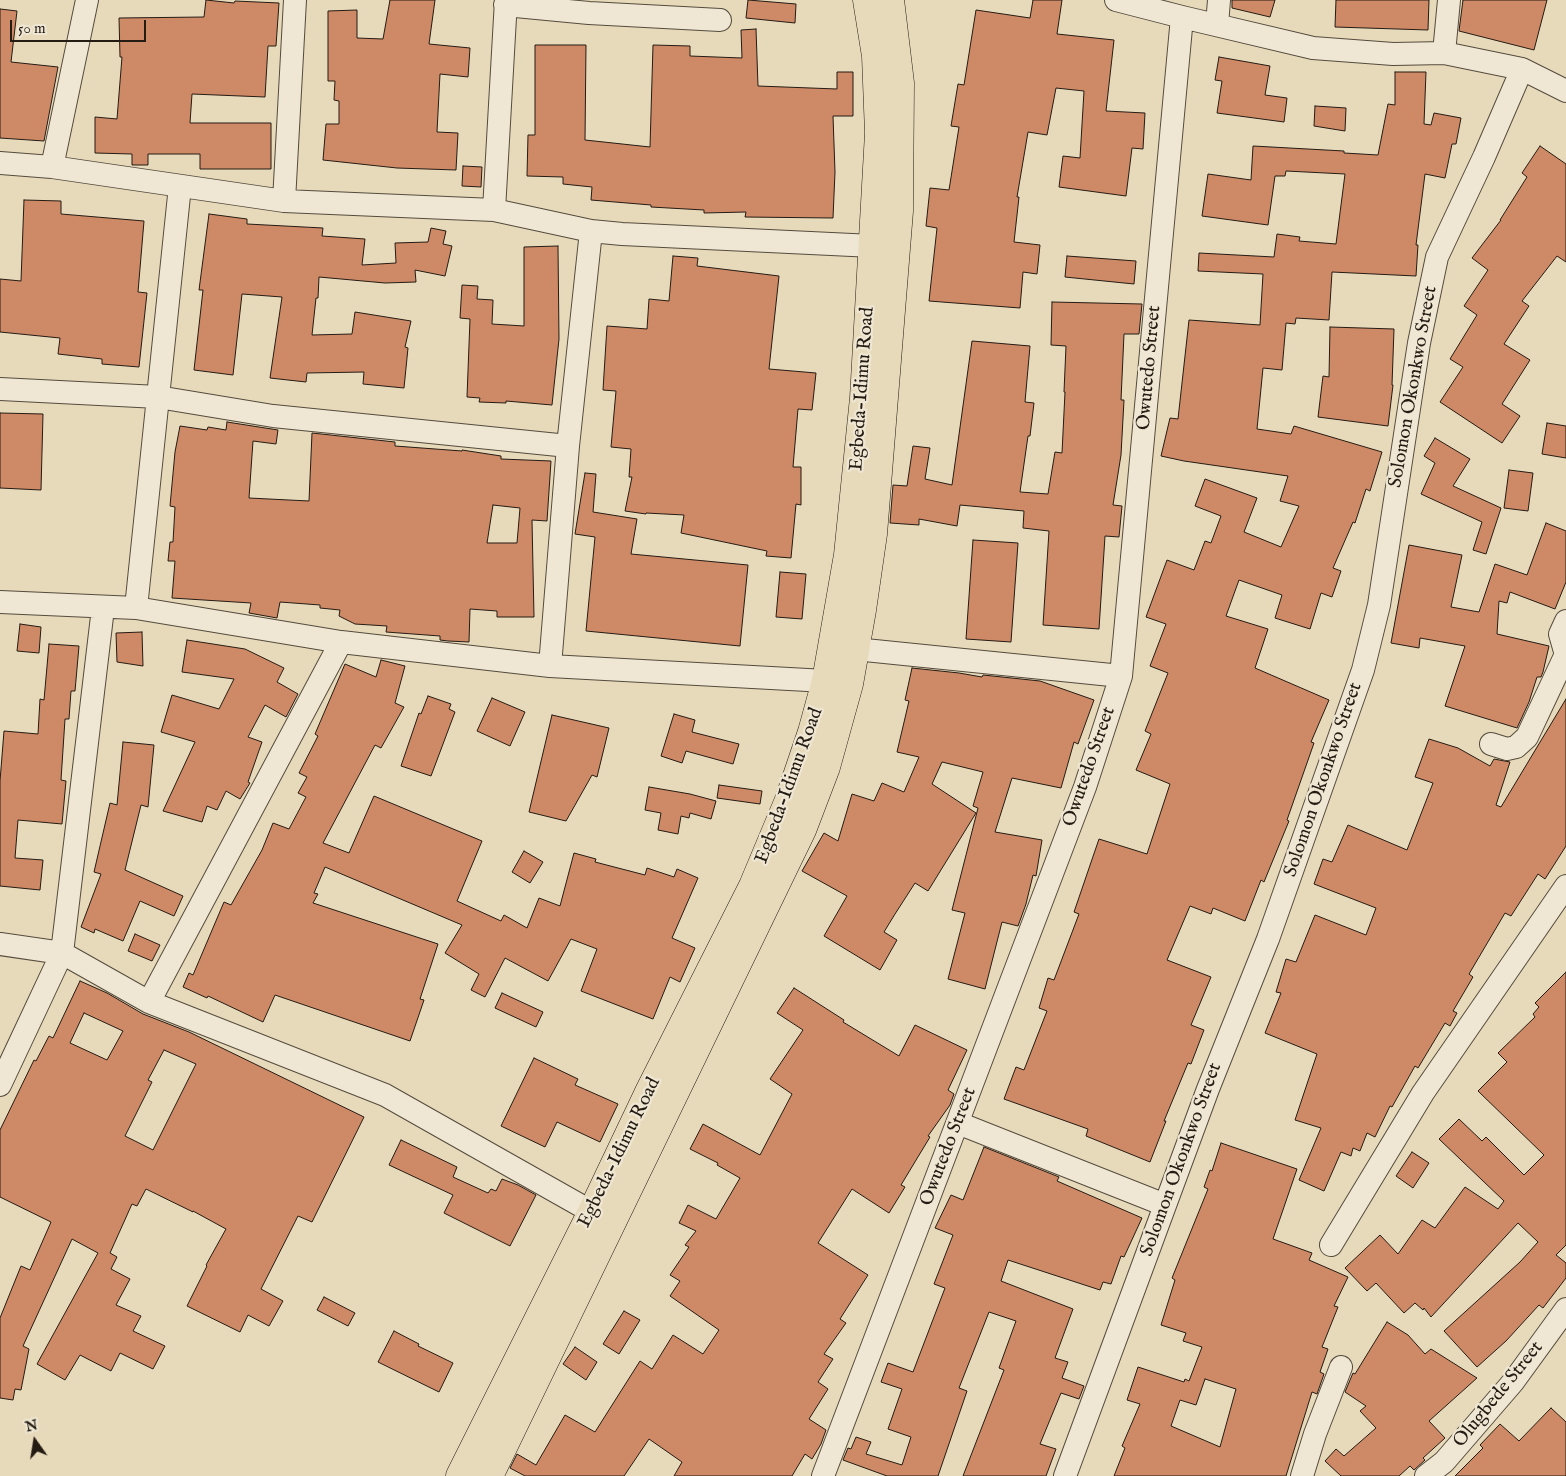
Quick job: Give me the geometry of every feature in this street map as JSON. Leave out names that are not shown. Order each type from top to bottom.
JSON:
[{"type":"main road","name":"Egbeda-Idimu Road","points":[[460,1476],[592,1212],[650,1090],[753,886],[789,800],[812,732],[826,682],[848,555],[864,398],[879,133],[876,56],[867,0]]},
{"type":"main road","name":"Egbeda-Idimu Road","points":[[489,1476],[802,830],[826,767],[849,684],[873,534],[899,211],[900,83],[890,0]]},
{"type":"street","points":[[52,167],[87,0]]},
{"type":"street","points":[[284,201],[295,0]]},
{"type":"street","points":[[1116,0],[1313,48],[1393,54],[1444,53],[1522,69],[1566,91]]},
{"type":"street","points":[[1217,25],[1220,0]]},
{"type":"street","points":[[1444,53],[1449,0]]},
{"type":"street","points":[[494,210],[506,3],[589,13],[720,20]]},
{"type":"street","name":"Owutedo Street","points":[[823,1476],[1085,787],[1121,676],[1182,17]]},
{"type":"street","name":"Solomon Okonkwo Street","points":[[1064,1476],[1208,1089],[1268,939],[1363,670],[1379,605],[1420,344],[1438,257],[1522,69]]},
{"type":"street","points":[[0,163],[52,167],[284,201],[494,210],[591,231],[622,234],[873,246]]},
{"type":"street","points":[[136,608],[180,186]]},
{"type":"street","points":[[550,666],[568,446],[591,231]]},
{"type":"street","points":[[0,389],[158,397],[273,416],[568,446]]},
{"type":"street","points":[[0,602],[136,608],[341,642],[550,666],[826,682]]},
{"type":"street","points":[[0,1085],[62,953],[103,608]]},
{"type":"street","points":[[1491,744],[1507,749],[1516,747],[1527,737],[1566,654],[1560,634],[1566,621]]},
{"type":"street","points":[[149,1002],[341,642]]},
{"type":"street","points":[[855,650],[1121,676]]},
{"type":"street","points":[[1331,1245],[1424,1093],[1566,886]]},
{"type":"street","points":[[0,944],[62,953],[149,1002],[385,1095],[592,1212]]},
{"type":"street","points":[[958,1123],[1165,1205]]},
{"type":"street","name":"Olugbede Street","points":[[1426,1476],[1444,1462],[1513,1382],[1566,1309]]},
{"type":"street","points":[[1302,1476],[1315,1434],[1341,1367]]},
{"type":"building","points":[[206,0],[234,3],[235,1],[279,3],[276,46],[268,46],[265,97],[192,94],[190,123],[271,123],[271,169],[200,169],[200,154],[148,154],[148,165],[132,165],[132,154],[95,153],[95,117],[117,119],[122,57],[120,57],[119,18],[204,17]]},
{"type":"building","points":[[390,0],[435,0],[429,44],[470,48],[468,77],[440,74],[437,132],[458,133],[456,170],[397,168],[323,160],[326,124],[339,124],[339,101],[334,100],[335,81],[328,81],[328,11],[357,10],[357,38],[383,39]]},
{"type":"building","points":[[748,0],[796,4],[795,23],[746,18]]},
{"type":"building","points":[[1033,0],[1062,0],[1057,34],[1114,40],[1106,111],[1145,113],[1143,149],[1132,148],[1126,196],[1059,187],[1063,156],[1080,158],[1084,91],[1056,88],[1047,135],[1028,132],[1017,197],[1019,197],[1014,242],[1040,245],[1037,274],[1023,272],[1020,308],[929,301],[937,228],[926,226],[930,188],[949,190],[959,127],[951,126],[958,84],[964,85],[976,10],[1030,18]]},
{"type":"building","points":[[1232,0],[1275,0],[1270,17],[1232,8]]},
{"type":"building","points":[[1336,0],[1429,0],[1428,30],[1335,27]]},
{"type":"building","points":[[1463,0],[1547,0],[1534,50],[1459,31]]},
{"type":"building","points":[[0,9],[17,11],[11,62],[58,67],[44,141],[0,138]]},
{"type":"building","points":[[756,29],[758,86],[837,89],[837,72],[853,72],[853,116],[833,116],[835,172],[833,218],[745,217],[746,212],[704,213],[704,210],[651,207],[651,205],[591,200],[592,187],[563,184],[563,177],[527,176],[528,135],[535,135],[535,45],[586,45],[585,140],[650,147],[653,45],[690,46],[690,56],[742,58],[741,30]]},
{"type":"building","points":[[1219,57],[1270,66],[1265,95],[1287,98],[1284,122],[1217,113],[1222,81],[1215,80]]},
{"type":"building","points":[[1395,72],[1426,72],[1424,124],[1431,125],[1434,113],[1461,118],[1456,144],[1452,144],[1445,178],[1425,174],[1416,245],[1418,245],[1416,276],[1332,272],[1329,320],[1296,318],[1295,324],[1286,323],[1282,370],[1263,368],[1257,429],[1291,434],[1294,426],[1382,452],[1370,491],[1366,489],[1355,523],[1353,522],[1333,568],[1341,571],[1332,597],[1321,593],[1310,629],[1275,618],[1282,595],[1239,580],[1226,616],[1268,629],[1255,668],[1329,700],[1311,742],[1314,743],[1287,820],[1289,821],[1264,882],[1261,880],[1245,921],[1213,908],[1211,914],[1190,906],[1167,960],[1211,977],[1191,1025],[1204,1030],[1191,1064],[1188,1063],[1164,1121],[1166,1121],[1150,1162],[1086,1136],[1088,1129],[1004,1099],[1016,1067],[1024,1070],[1047,1011],[1039,1008],[1048,978],[1054,980],[1079,914],[1074,912],[1099,839],[1147,854],[1170,784],[1136,770],[1151,734],[1145,731],[1168,673],[1150,666],[1166,624],[1146,617],[1167,560],[1194,570],[1205,541],[1211,543],[1221,516],[1195,506],[1205,479],[1257,498],[1244,532],[1281,547],[1299,506],[1280,501],[1288,476],[1161,456],[1170,418],[1178,419],[1189,320],[1260,325],[1263,274],[1198,271],[1199,253],[1274,257],[1277,234],[1300,237],[1299,241],[1336,244],[1345,174],[1286,171],[1285,176],[1275,176],[1268,225],[1202,216],[1208,174],[1251,180],[1253,146],[1344,151],[1344,153],[1378,155],[1388,104],[1395,105]]},
{"type":"building","points":[[1315,106],[1346,108],[1345,131],[1314,126]]},
{"type":"building","points":[[1540,146],[1566,164],[1566,262],[1557,256],[1522,301],[1529,306],[1504,344],[1530,360],[1502,404],[1520,416],[1502,443],[1440,402],[1463,367],[1450,359],[1477,315],[1464,306],[1488,270],[1472,258],[1501,220],[1527,177],[1522,173]]},
{"type":"building","points":[[463,166],[482,167],[481,187],[462,186]]},
{"type":"building","points":[[24,200],[61,201],[61,214],[144,221],[138,292],[147,293],[139,367],[102,364],[102,359],[58,354],[60,338],[0,332],[0,279],[21,281]]},
{"type":"building","points":[[209,214],[247,219],[247,224],[323,228],[322,236],[365,239],[362,265],[396,263],[395,243],[428,242],[431,228],[446,231],[443,244],[452,246],[445,276],[415,270],[416,282],[385,283],[319,277],[318,298],[316,298],[312,335],[352,334],[355,312],[411,321],[405,347],[408,348],[404,388],[363,384],[364,372],[307,373],[306,382],[270,378],[282,297],[242,294],[233,375],[194,370],[203,290],[199,290]]},
{"type":"building","points":[[558,246],[559,339],[552,405],[506,401],[506,403],[479,402],[480,398],[467,397],[470,319],[460,318],[462,285],[478,286],[477,299],[493,300],[492,324],[524,326],[524,247]]},
{"type":"building","points":[[673,256],[698,258],[697,266],[779,276],[769,369],[816,373],[812,410],[798,409],[793,467],[801,467],[801,505],[796,504],[791,558],[766,556],[767,551],[681,533],[684,515],[646,514],[625,511],[632,477],[629,477],[631,449],[611,447],[616,391],[603,390],[607,326],[647,329],[649,299],[669,301]]},
{"type":"building","points":[[1067,256],[1136,261],[1134,284],[1065,277]]},
{"type":"building","points":[[1052,302],[1142,304],[1139,334],[1124,334],[1121,400],[1124,400],[1121,455],[1113,505],[1122,506],[1119,537],[1105,536],[1099,629],[1043,625],[1049,531],[1023,528],[1024,511],[960,505],[957,526],[919,519],[919,525],[890,523],[893,485],[907,486],[913,446],[930,448],[925,479],[952,485],[972,341],[1030,346],[1025,402],[1034,403],[1020,492],[1048,494],[1055,452],[1062,453],[1066,346],[1051,345]]},
{"type":"building","points":[[1330,327],[1394,329],[1393,385],[1388,426],[1318,417],[1323,376],[1329,377]]},
{"type":"building","points":[[0,413],[43,414],[41,490],[0,488]]},
{"type":"building","points":[[227,422],[278,430],[276,444],[253,441],[249,498],[309,501],[312,433],[395,442],[395,446],[462,450],[501,456],[501,459],[551,461],[547,521],[532,520],[534,617],[497,617],[497,611],[470,609],[469,642],[448,641],[440,640],[440,636],[386,632],[387,626],[355,624],[339,616],[340,610],[320,608],[320,605],[280,602],[277,618],[249,613],[251,603],[172,598],[175,561],[168,561],[170,542],[173,542],[175,507],[170,506],[175,452],[180,426],[207,430],[208,427],[226,430]],"holes":[[[493,505],[520,508],[517,543],[487,543]]]},
{"type":"building","points":[[1547,423],[1566,426],[1566,458],[1542,454]]},
{"type":"building","points":[[1435,438],[1470,459],[1453,486],[1501,508],[1486,554],[1473,550],[1482,522],[1421,494],[1435,463],[1424,456]]},
{"type":"building","points":[[1509,470],[1533,473],[1528,511],[1504,508]]},
{"type":"building","points":[[585,473],[596,474],[593,512],[637,519],[631,554],[748,565],[740,646],[586,631],[595,537],[575,534]]},
{"type":"building","points":[[1546,523],[1566,531],[1566,582],[1555,609],[1510,592],[1507,603],[1499,601],[1497,634],[1549,646],[1543,672],[1541,677],[1537,677],[1529,702],[1517,728],[1445,706],[1465,646],[1420,638],[1419,648],[1391,643],[1409,545],[1462,555],[1451,607],[1479,612],[1495,564],[1527,575]]},
{"type":"building","points":[[973,540],[1018,543],[1011,642],[966,639]]},
{"type":"building","points":[[780,572],[806,574],[802,619],[776,617]]},
{"type":"building","points":[[20,624],[41,627],[39,653],[17,651]]},
{"type":"building","points":[[142,632],[143,666],[117,662],[116,633]]},
{"type":"building","points":[[187,640],[245,649],[284,668],[277,682],[298,694],[286,717],[265,705],[248,737],[262,742],[248,782],[250,783],[240,799],[226,791],[217,810],[207,806],[202,822],[163,811],[195,742],[161,732],[172,695],[219,709],[234,679],[182,672]]},
{"type":"building","points":[[49,644],[79,646],[75,691],[71,691],[69,719],[65,719],[61,780],[66,781],[62,824],[18,820],[15,858],[43,860],[40,890],[0,886],[0,781],[4,731],[38,734],[40,699],[44,700]]},
{"type":"building","points":[[381,660],[405,666],[395,703],[404,707],[381,748],[375,745],[323,843],[349,853],[374,796],[482,841],[457,901],[501,921],[504,915],[527,928],[539,898],[560,906],[574,853],[596,859],[595,862],[645,875],[647,868],[674,877],[677,869],[698,878],[672,938],[695,948],[680,982],[670,977],[653,1019],[581,991],[597,949],[571,939],[548,981],[505,958],[485,997],[471,990],[479,974],[445,953],[462,925],[325,867],[314,893],[318,894],[313,903],[438,944],[420,999],[424,1000],[410,1041],[275,995],[263,1022],[208,996],[207,998],[183,987],[189,973],[193,975],[224,902],[231,905],[262,850],[273,823],[289,829],[306,797],[298,793],[307,777],[299,773],[318,736],[315,734],[345,664],[376,677]]},
{"type":"building","points":[[912,668],[982,677],[983,675],[1040,681],[1094,700],[1078,744],[1074,742],[1061,788],[1012,778],[995,832],[1042,840],[1036,876],[1033,875],[1018,926],[1002,922],[985,989],[948,979],[965,913],[952,910],[978,808],[973,806],[983,772],[942,762],[932,784],[976,813],[928,891],[915,883],[895,914],[884,932],[897,940],[880,970],[824,936],[847,896],[802,871],[824,833],[838,841],[852,794],[874,801],[882,783],[904,792],[919,757],[897,752],[909,701],[905,700]]},
{"type":"building","points":[[428,696],[451,704],[449,709],[455,712],[431,776],[401,766],[419,713],[421,714]]},
{"type":"building","points":[[492,698],[525,712],[510,746],[477,731]]},
{"type":"building","points":[[1566,699],[1566,846],[1545,879],[1538,874],[1511,916],[1505,913],[1469,974],[1473,977],[1453,1011],[1457,1013],[1450,1026],[1445,1023],[1418,1068],[1415,1066],[1392,1107],[1390,1106],[1375,1137],[1367,1133],[1360,1151],[1353,1148],[1351,1156],[1341,1152],[1324,1191],[1299,1180],[1321,1128],[1295,1120],[1317,1054],[1265,1033],[1281,993],[1276,992],[1286,959],[1296,962],[1315,915],[1366,935],[1376,908],[1314,884],[1323,859],[1332,862],[1348,825],[1407,850],[1433,783],[1415,777],[1429,739],[1458,748],[1490,766],[1494,759],[1510,762],[1496,805],[1501,807]]},
{"type":"building","points":[[674,714],[695,720],[692,732],[739,744],[733,764],[686,751],[682,763],[661,756]]},
{"type":"building","points":[[552,715],[609,728],[597,777],[592,775],[566,821],[529,812]]},
{"type":"building","points":[[123,742],[154,745],[148,807],[141,805],[125,870],[183,896],[174,916],[140,901],[123,941],[95,929],[94,933],[81,927],[101,874],[94,872],[110,803],[117,805]]},
{"type":"building","points":[[719,785],[762,791],[760,804],[717,798]]},
{"type":"building","points":[[649,787],[690,794],[716,801],[711,819],[690,813],[689,818],[681,816],[678,834],[658,830],[661,813],[645,810]]},
{"type":"building","points":[[524,851],[543,862],[530,883],[512,872]]},
{"type":"building","points":[[135,934],[160,945],[152,961],[128,951]]},
{"type":"building","points":[[1566,972],[1566,1245],[1556,1255],[1566,1263],[1566,1278],[1543,1308],[1539,1305],[1506,1341],[1477,1367],[1444,1331],[1520,1262],[1538,1242],[1518,1223],[1431,1317],[1424,1308],[1423,1310],[1415,1303],[1404,1313],[1376,1283],[1367,1291],[1345,1268],[1380,1235],[1398,1254],[1422,1220],[1435,1228],[1465,1187],[1498,1209],[1504,1201],[1439,1139],[1459,1119],[1482,1141],[1486,1137],[1524,1175],[1544,1155],[1478,1091],[1507,1062],[1498,1053],[1535,1017],[1533,1014],[1539,1007],[1535,1003]]},
{"type":"building","points":[[80,981],[107,993],[143,1014],[189,1032],[364,1117],[312,1222],[298,1216],[261,1289],[283,1301],[269,1326],[248,1315],[240,1332],[187,1306],[206,1265],[226,1229],[146,1189],[137,1206],[132,1204],[110,1253],[117,1257],[111,1269],[130,1279],[116,1305],[141,1316],[133,1331],[165,1346],[153,1369],[120,1353],[111,1371],[80,1355],[65,1380],[37,1364],[98,1253],[72,1239],[23,1346],[29,1349],[21,1390],[15,1389],[13,1400],[0,1398],[0,1318],[21,1266],[30,1270],[51,1222],[0,1197],[0,1130],[34,1060],[36,1061],[49,1036],[53,1038]],"holes":[[[84,1013],[123,1031],[107,1060],[70,1043]],[[164,1050],[196,1064],[153,1150],[125,1136],[152,1082],[148,1080]]]},
{"type":"building","points":[[794,988],[844,1020],[843,1022],[899,1056],[915,1025],[967,1050],[948,1090],[954,1094],[950,1105],[928,1136],[930,1137],[901,1185],[905,1187],[889,1213],[852,1189],[818,1243],[868,1275],[840,1319],[846,1323],[824,1354],[833,1359],[818,1382],[828,1389],[809,1419],[826,1430],[821,1444],[812,1459],[805,1454],[792,1476],[674,1476],[682,1462],[649,1439],[624,1476],[525,1476],[510,1468],[517,1454],[536,1465],[565,1415],[595,1432],[640,1361],[652,1369],[673,1335],[703,1354],[719,1330],[670,1296],[680,1281],[670,1275],[689,1247],[685,1245],[696,1231],[679,1223],[688,1205],[716,1219],[740,1178],[717,1165],[718,1163],[690,1149],[703,1124],[760,1155],[792,1094],[770,1079],[803,1030],[777,1013]]},
{"type":"building","points":[[502,993],[543,1012],[536,1027],[495,1008]]},
{"type":"building","points":[[534,1058],[578,1079],[575,1085],[618,1104],[600,1142],[557,1122],[545,1147],[501,1126]]},
{"type":"building","points":[[401,1140],[457,1167],[453,1177],[488,1193],[491,1189],[496,1191],[502,1179],[536,1195],[510,1246],[444,1213],[453,1195],[389,1165]]},
{"type":"building","points":[[1221,1143],[1297,1169],[1273,1239],[1312,1253],[1309,1260],[1348,1277],[1334,1306],[1338,1307],[1322,1347],[1328,1349],[1320,1372],[1324,1374],[1317,1394],[1312,1392],[1286,1476],[1114,1476],[1125,1448],[1122,1446],[1140,1404],[1127,1400],[1138,1367],[1184,1382],[1185,1379],[1189,1381],[1202,1347],[1183,1341],[1186,1333],[1161,1325],[1175,1280],[1172,1278],[1208,1189],[1204,1187],[1210,1170],[1212,1171]],"holes":[[[1205,1379],[1236,1389],[1220,1447],[1171,1426],[1180,1400],[1196,1405]]]},
{"type":"building","points":[[984,1147],[1059,1177],[1057,1181],[1142,1218],[1124,1257],[1121,1256],[1111,1284],[1103,1282],[1100,1290],[1008,1260],[1001,1281],[1073,1309],[1055,1358],[1068,1362],[1062,1378],[1084,1386],[1079,1399],[1061,1393],[1040,1444],[1056,1449],[1046,1476],[963,1476],[1004,1370],[999,1368],[1016,1321],[989,1312],[959,1388],[967,1391],[938,1476],[887,1476],[843,1460],[848,1448],[851,1449],[856,1437],[871,1442],[866,1454],[902,1465],[911,1437],[888,1429],[902,1389],[881,1382],[888,1363],[913,1372],[945,1288],[934,1284],[953,1235],[935,1228],[951,1195],[963,1200]]},
{"type":"building","points":[[1412,1152],[1429,1163],[1413,1188],[1396,1176]]},
{"type":"building","points":[[324,1297],[355,1313],[348,1326],[317,1310]]},
{"type":"building","points":[[624,1311],[640,1320],[619,1354],[603,1344]]},
{"type":"building","points":[[1387,1322],[1408,1335],[1425,1354],[1431,1349],[1477,1378],[1429,1421],[1445,1438],[1423,1458],[1425,1460],[1414,1470],[1410,1466],[1399,1476],[1341,1476],[1325,1461],[1336,1449],[1344,1456],[1376,1428],[1360,1411],[1366,1406],[1345,1392],[1353,1373],[1355,1374]]},
{"type":"building","points":[[394,1331],[419,1344],[418,1346],[453,1363],[439,1392],[378,1362]]},
{"type":"building","points":[[575,1347],[597,1362],[586,1380],[563,1364]]},
{"type":"building","points":[[1551,1408],[1566,1422],[1566,1476],[1455,1476],[1483,1448],[1480,1445],[1500,1424],[1519,1441]]}]
